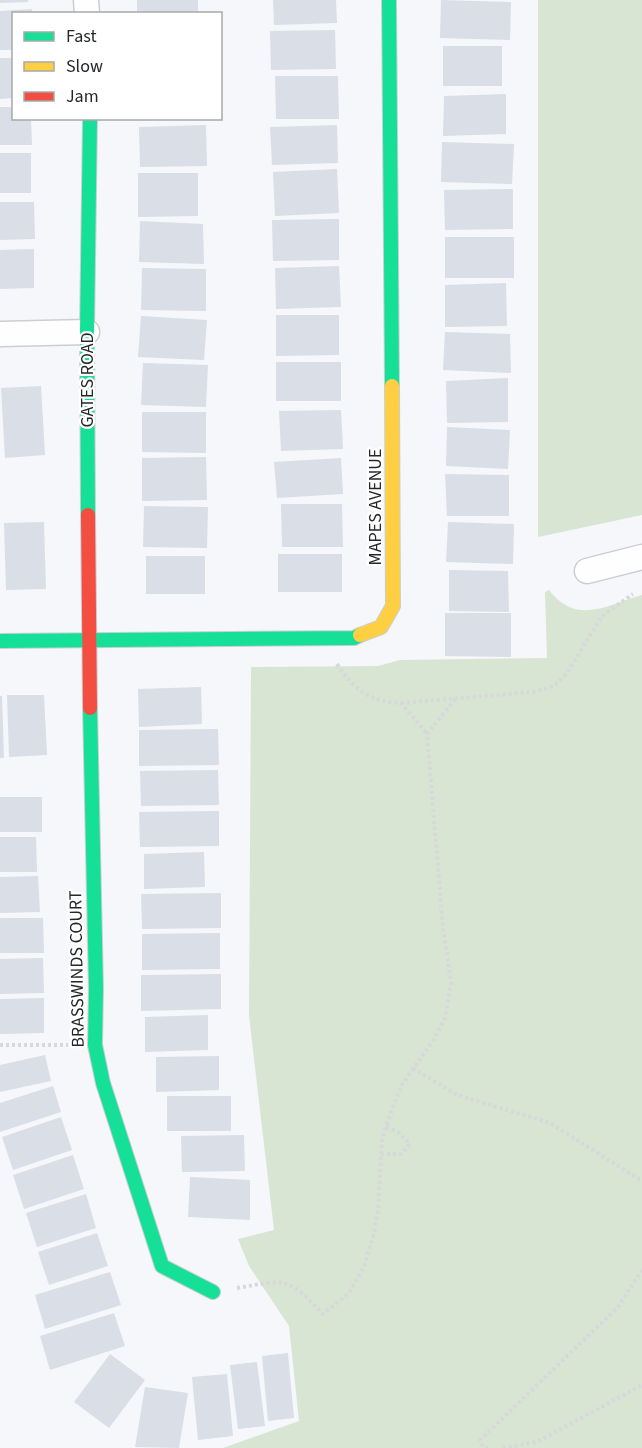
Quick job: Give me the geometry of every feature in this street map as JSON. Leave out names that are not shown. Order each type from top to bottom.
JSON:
[{"type":"street","name":"MAPES AVENUE","points":[[0,641],[354,638],[381,627],[393,606],[389,0]]},
{"type":"street","name":"GATES ROAD","points":[[88,641],[87,332],[90,120]]},
{"type":"street","points":[[0,334],[87,332]]},
{"type":"street","points":[[587,571],[642,557]]},
{"type":"street","name":"BRASSWINDS COURT","points":[[88,641],[96,989],[95,1045],[103,1083],[162,1266],[213,1292]]},
{"type":"path","points":[[331,638],[337,664],[355,688],[386,703],[400,704],[533,692],[554,686],[567,673],[602,616],[633,594]]},
{"type":"path","points":[[427,734],[456,698]]},
{"type":"path","points":[[213,1292],[264,1283],[285,1282],[298,1288],[324,1314],[348,1294],[364,1268],[373,1237],[378,1210],[382,1140],[386,1126],[401,1086],[434,1039],[445,1018],[451,982],[443,928],[427,734],[400,704]]},
{"type":"path","points":[[0,1045],[69,1045]]},
{"type":"path","points":[[413,1068],[457,1095],[550,1123],[642,1181]]},
{"type":"path","points":[[381,1154],[401,1154],[410,1144],[399,1133],[386,1126]]},
{"type":"path","points":[[488,1448],[483,1447],[480,1440],[618,1307],[642,1270]]},
{"type":"path","points":[[503,1448],[537,1442],[642,1385]]},
{"type":"green space","points":[[538,0],[642,0],[642,515],[538,537]]},
{"type":"green space","points":[[549,590],[559,601],[581,610],[592,610],[642,595],[642,1448],[223,1448],[299,1421],[289,1326],[249,1266],[238,1239],[274,1230],[249,1016],[251,667],[378,666],[400,660],[547,658],[545,592]]},
{"type":"building","points":[[0,0],[28,0],[28,2],[0,3]]},
{"type":"building","points":[[137,0],[198,0],[198,12],[137,12]]},
{"type":"building","points":[[273,0],[336,0],[337,23],[274,25]]},
{"type":"building","points":[[441,0],[511,2],[510,40],[440,38]]},
{"type":"building","points":[[32,9],[32,12],[12,12],[12,50],[0,50],[0,11]]},
{"type":"building","points":[[335,30],[336,69],[271,70],[270,31]]},
{"type":"building","points":[[443,46],[502,46],[502,86],[443,86]]},
{"type":"building","points":[[0,58],[12,58],[12,98],[0,99]]},
{"type":"building","points":[[275,76],[338,76],[339,119],[276,119]]},
{"type":"building","points":[[506,94],[506,134],[443,136],[444,96]]},
{"type":"building","points":[[0,107],[12,107],[12,120],[31,120],[32,145],[0,145]]},
{"type":"building","points":[[206,125],[207,166],[140,167],[139,127]]},
{"type":"building","points":[[337,125],[338,163],[272,165],[270,127]]},
{"type":"building","points":[[442,142],[514,144],[512,184],[441,182]]},
{"type":"building","points":[[0,153],[31,153],[31,193],[0,193]]},
{"type":"building","points":[[337,169],[339,213],[275,216],[273,172]]},
{"type":"building","points":[[138,173],[198,173],[198,216],[138,217]]},
{"type":"building","points":[[513,189],[513,229],[445,230],[444,190]]},
{"type":"building","points":[[0,202],[34,202],[35,239],[0,240]]},
{"type":"building","points":[[339,219],[339,260],[273,261],[272,220]]},
{"type":"building","points":[[140,221],[203,224],[204,264],[139,262]]},
{"type":"building","points":[[445,237],[514,237],[514,278],[445,278]]},
{"type":"building","points":[[34,249],[34,288],[0,289],[0,250]]},
{"type":"building","points":[[339,266],[341,307],[276,309],[275,268]]},
{"type":"building","points":[[142,268],[206,269],[206,311],[141,310]]},
{"type":"building","points":[[506,283],[507,326],[445,327],[445,285]]},
{"type":"building","points":[[276,315],[339,315],[339,355],[276,356]]},
{"type":"building","points":[[141,316],[207,320],[204,360],[138,357]]},
{"type":"building","points":[[445,332],[510,334],[511,373],[443,370]]},
{"type":"building","points":[[276,362],[341,362],[341,401],[276,401]]},
{"type":"building","points":[[143,363],[208,365],[206,407],[141,405]]},
{"type":"building","points":[[508,378],[508,422],[447,423],[446,381]]},
{"type":"building","points":[[41,386],[45,455],[5,458],[1,388]]},
{"type":"building","points":[[341,410],[343,449],[281,451],[279,411]]},
{"type":"building","points":[[142,412],[206,412],[206,453],[142,452]]},
{"type":"building","points":[[447,427],[510,430],[508,469],[446,466]]},
{"type":"building","points":[[206,457],[207,500],[142,501],[142,458]]},
{"type":"building","points":[[341,458],[343,494],[277,498],[274,462]]},
{"type":"building","points":[[445,474],[509,475],[509,516],[447,516]]},
{"type":"building","points":[[281,504],[342,504],[343,547],[282,547]]},
{"type":"building","points":[[144,506],[208,507],[207,548],[143,547]]},
{"type":"building","points":[[44,522],[46,589],[6,590],[4,523]]},
{"type":"building","points":[[448,522],[514,524],[513,564],[446,562]]},
{"type":"building","points":[[278,554],[342,554],[342,592],[278,592]]},
{"type":"building","points":[[146,556],[205,556],[205,594],[146,594]]},
{"type":"building","points":[[449,570],[508,571],[509,612],[449,611]]},
{"type":"building","points":[[445,613],[511,613],[511,657],[445,656]]},
{"type":"building","points":[[201,687],[202,724],[139,727],[138,689]]},
{"type":"building","points":[[7,695],[44,695],[47,755],[9,757]]},
{"type":"building","points":[[0,696],[2,696],[4,758],[0,758]]},
{"type":"building","points":[[218,729],[219,765],[139,766],[139,730]]},
{"type":"building","points":[[218,770],[219,805],[141,806],[140,771]]},
{"type":"building","points":[[0,797],[42,797],[42,832],[0,832]]},
{"type":"building","points":[[219,811],[219,846],[140,847],[139,812]]},
{"type":"building","points":[[0,837],[36,837],[37,872],[0,872]]},
{"type":"building","points":[[204,852],[205,887],[144,889],[144,854]]},
{"type":"building","points":[[38,876],[40,912],[0,913],[0,877]]},
{"type":"building","points":[[221,893],[221,928],[142,929],[141,894]]},
{"type":"building","points":[[0,918],[43,918],[44,953],[0,953]]},
{"type":"building","points":[[220,933],[220,969],[142,970],[142,934]]},
{"type":"building","points":[[43,958],[44,993],[0,994],[0,959]]},
{"type":"building","points":[[221,974],[221,1009],[141,1011],[141,975]]},
{"type":"building","points":[[44,998],[44,1033],[0,1034],[0,999]]},
{"type":"building","points":[[208,1015],[208,1050],[145,1052],[145,1017]]},
{"type":"building","points":[[45,1055],[51,1081],[0,1092],[0,1065]]},
{"type":"building","points":[[219,1056],[219,1090],[156,1092],[156,1057]]},
{"type":"building","points":[[53,1086],[61,1112],[0,1132],[0,1103]]},
{"type":"building","points":[[167,1096],[231,1096],[231,1131],[167,1131]]},
{"type":"building","points":[[61,1117],[72,1150],[13,1170],[2,1137]]},
{"type":"building","points":[[244,1135],[245,1171],[182,1172],[181,1136]]},
{"type":"building","points":[[73,1155],[84,1189],[24,1209],[13,1175]]},
{"type":"building","points":[[190,1177],[250,1180],[250,1220],[188,1217]]},
{"type":"building","points":[[86,1194],[96,1228],[37,1247],[26,1213]]},
{"type":"building","points":[[97,1233],[108,1266],[49,1285],[38,1252]]},
{"type":"building","points":[[110,1272],[121,1305],[45,1329],[35,1295]]},
{"type":"building","points":[[114,1313],[125,1346],[50,1370],[40,1336]]},
{"type":"building","points":[[288,1353],[294,1418],[268,1421],[262,1356]]},
{"type":"building","points":[[110,1354],[145,1380],[109,1428],[74,1402]]},
{"type":"building","points":[[257,1362],[265,1426],[238,1429],[230,1365]]},
{"type":"building","points":[[227,1374],[233,1436],[198,1440],[192,1377]]},
{"type":"building","points":[[145,1387],[188,1393],[179,1448],[135,1447]]},
{"type":"traffic: fast","points":[[389,0],[392,386]]},
{"type":"traffic: fast","points":[[88,515],[87,332],[90,120]]},
{"type":"traffic: fast","points":[[0,641],[354,638],[360,635]]},
{"type":"traffic: fast","points":[[90,708],[96,989],[95,1045],[103,1083],[162,1266],[213,1292]]},
{"type":"traffic: slow","points":[[360,635],[381,627],[393,606],[392,386]]},
{"type":"traffic: jam","points":[[88,515],[90,708]]}]
